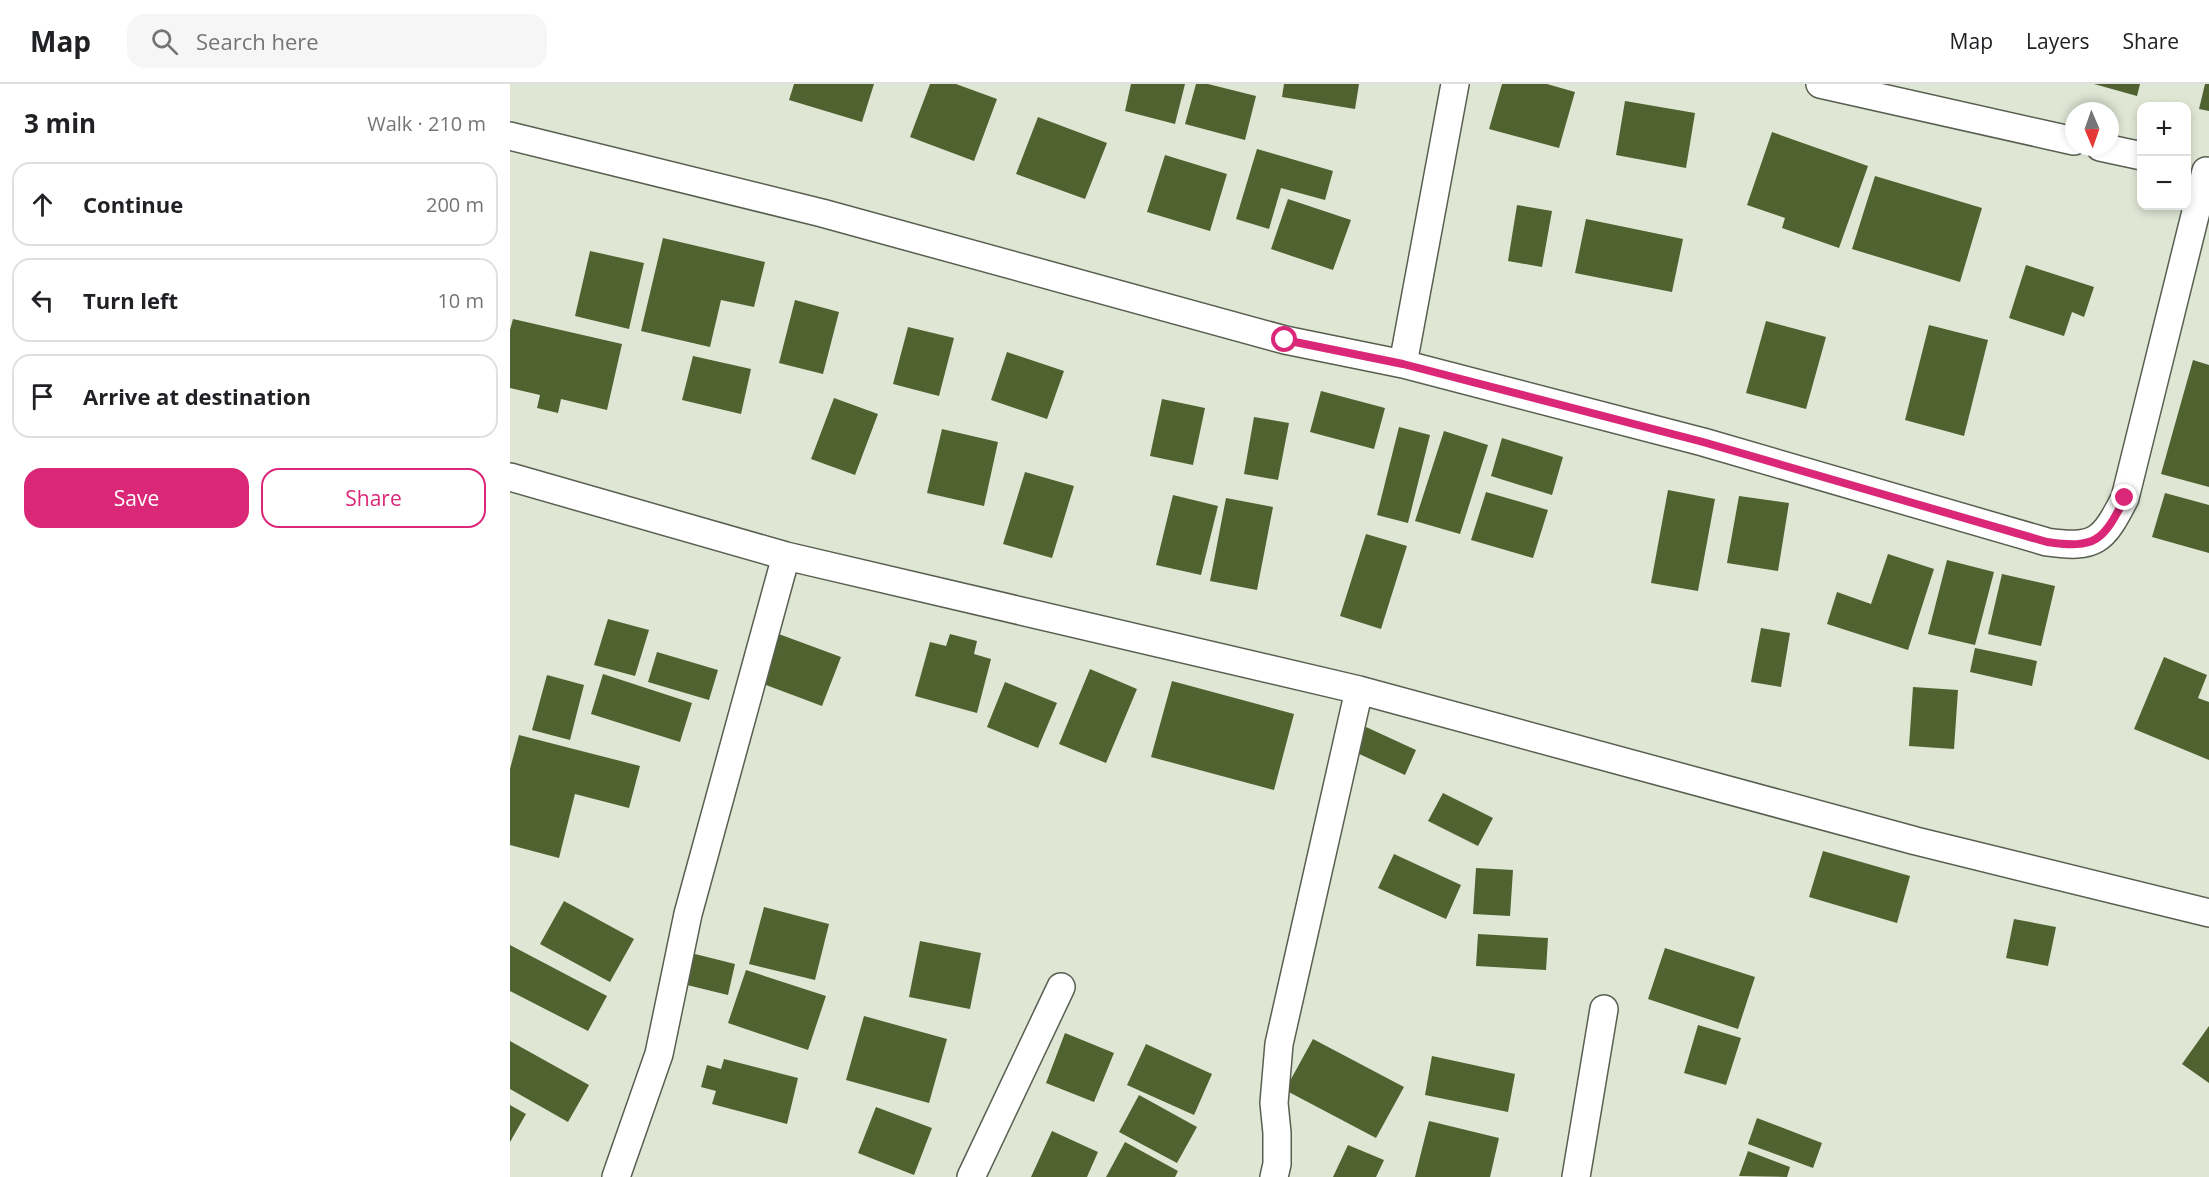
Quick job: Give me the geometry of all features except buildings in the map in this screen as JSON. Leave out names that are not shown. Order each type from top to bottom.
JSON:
[{"type":"street","points":[[1403,364],[1455,84]]},
{"type":"street","points":[[1820,84],[2065,139]]},
{"type":"street","points":[[510,136],[822,213],[1285,340],[1403,364],[1703,442],[2047,542],[2073,545],[2092,542],[2110,528],[2125,498],[2200,170]]},
{"type":"street","points":[[2119,151],[2137,155]]},
{"type":"street","points":[[510,477],[786,556],[1359,690],[1916,841],[2209,913]]},
{"type":"street","points":[[616,1177],[658,1054],[688,914],[786,556]]},
{"type":"street","points":[[1275,1177],[1277,1133],[1274,1103],[1279,1044],[1359,690]]},
{"type":"street","points":[[971,1177],[1061,987]]},
{"type":"street","points":[[1576,1177],[1604,1009]]},
{"type":"route","points":[[1285,340],[1403,364],[1703,442],[2047,542],[2073,545],[2092,542],[2110,528],[2125,498]]}]
